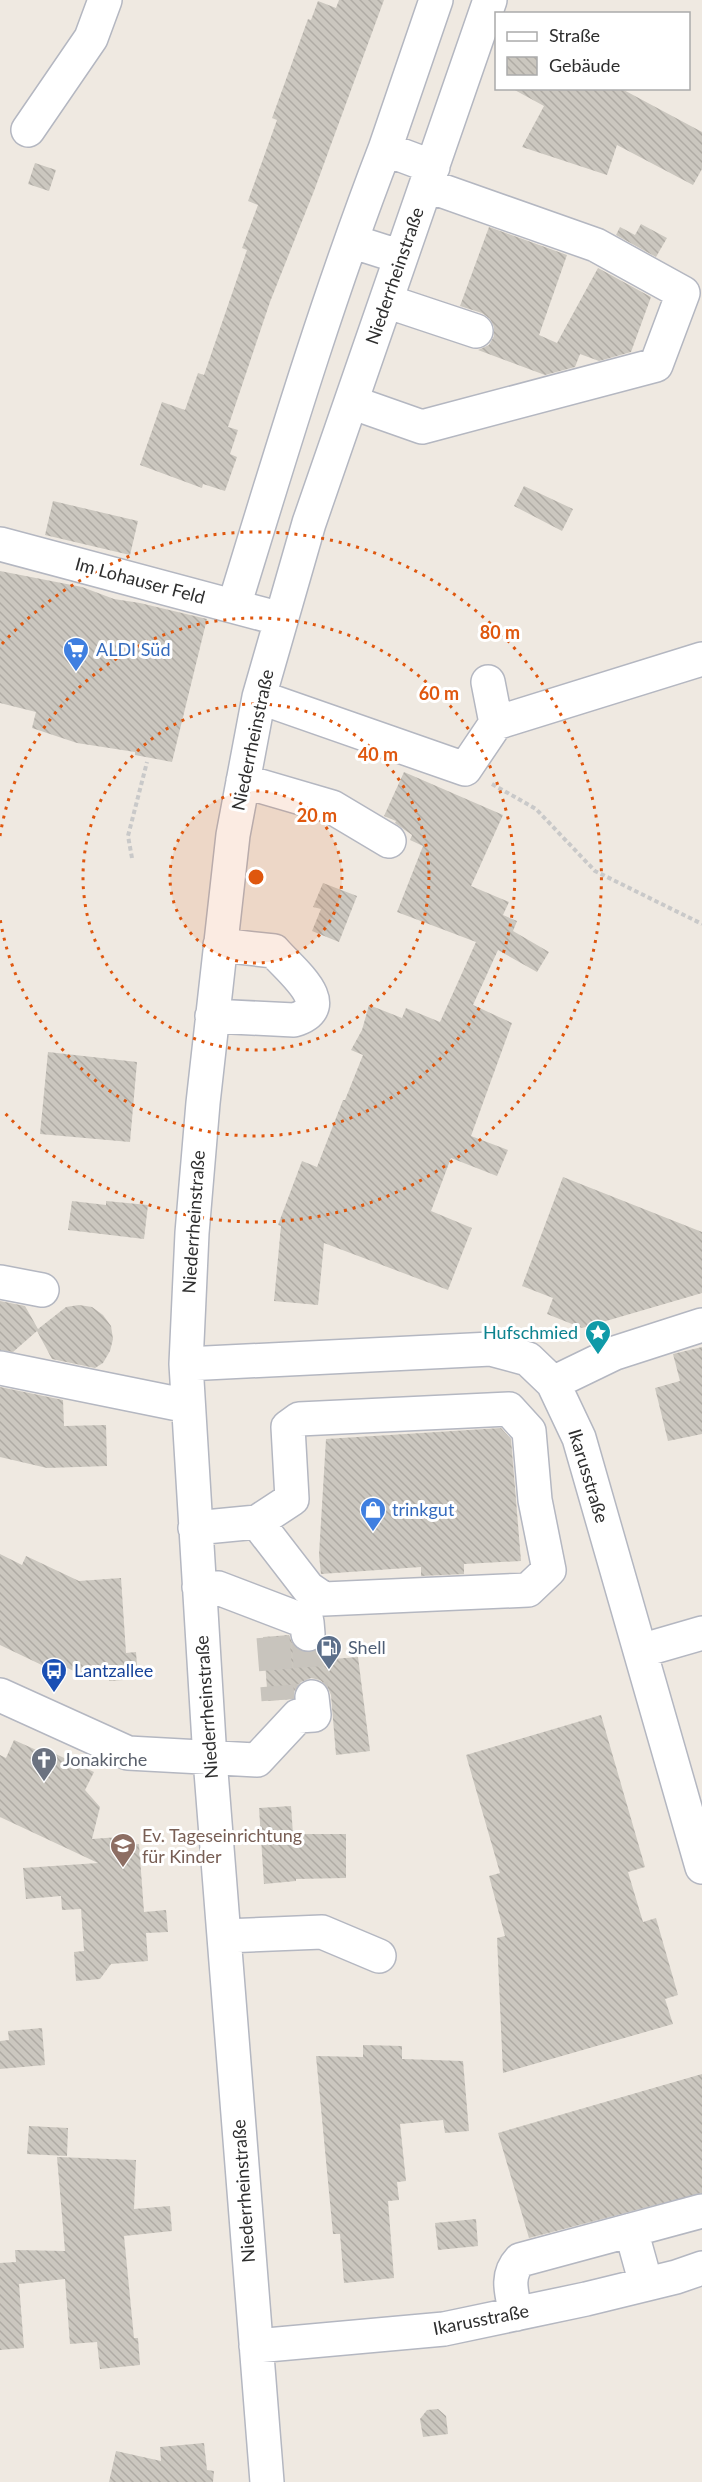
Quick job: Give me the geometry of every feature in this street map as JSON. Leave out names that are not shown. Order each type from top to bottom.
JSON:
[{"type":"street","points":[[28,129],[91,38],[105,0]]},
{"type":"street","points":[[234,606],[307,368],[436,0]]},
{"type":"street","name":"Niederrheinstraße","points":[[267,2482],[210,1759],[195,1528],[186,1364],[192,1233],[212,1016],[233,835],[259,697],[306,533],[490,0]]},
{"type":"street","points":[[307,368],[422,427],[656,365],[683,292],[596,245],[430,176],[385,149]]},
{"type":"street","points":[[351,241],[401,257]]},
{"type":"street","points":[[386,301],[476,331]]},
{"type":"street","points":[[261,516],[306,533]]},
{"type":"street","name":"Im Lohauser Feld","points":[[0,544],[280,618]]},
{"type":"street","points":[[259,697],[465,769],[496,723],[702,659]]},
{"type":"street","points":[[488,682],[496,723]]},
{"type":"street","points":[[243,782],[332,807],[389,842]]},
{"type":"street","points":[[212,1016],[294,1020],[307,1017],[313,1009],[310,991],[274,951],[220,945]]},
{"type":"street","points":[[0,1282],[42,1290]]},
{"type":"street","points":[[553,1383],[615,1353],[702,1325]]},
{"type":"street","name":"Ikarusstraße","points":[[186,1364],[491,1349],[528,1359],[553,1383],[579,1438],[701,1858]]},
{"type":"street","points":[[0,1368],[188,1406]]},
{"type":"street","points":[[195,1528],[257,1522],[292,1499],[288,1428],[299,1419],[509,1409],[530,1431],[535,1500],[549,1570],[528,1590],[324,1599],[308,1588],[257,1522]]},
{"type":"street","points":[[199,1587],[218,1588],[287,1626]]},
{"type":"street","points":[[640,1651],[702,1633]]},
{"type":"street","points":[[0,1695],[128,1753],[210,1759],[257,1760],[293,1709]]},
{"type":"street","points":[[224,1936],[322,1932],[379,1956]]},
{"type":"street","points":[[516,2314],[510,2282],[511,2272],[520,2260],[702,2211]]},
{"type":"street","points":[[631,2230],[646,2284]]},
{"type":"street","name":"Ikarusstraße","points":[[256,2346],[444,2328],[646,2284],[702,2268]]},
{"type":"path","points":[[132,858],[128,836],[147,762]]},
{"type":"path","points":[[465,769],[536,809],[595,871],[702,924]]},
{"type":"building","points":[[339,0],[384,0],[314,191],[270,302],[228,427],[238,430],[230,454],[237,457],[225,491],[203,484],[202,488],[140,465],[162,402],[185,410],[198,373],[204,375],[247,250],[242,248],[258,205],[248,201],[277,120],[272,118],[308,19],[311,20],[318,1],[336,8]]},
{"type":"building","points":[[515,90],[624,90],[702,132],[702,169],[693,185],[617,145],[607,175],[522,147],[544,106]]},
{"type":"building","points":[[35,163],[56,170],[49,191],[28,184]]},
{"type":"building","points":[[641,224],[667,238],[656,257],[616,235],[620,227],[635,235]]},
{"type":"building","points":[[489,227],[567,255],[539,335],[557,343],[598,268],[651,297],[631,352],[599,361],[580,354],[575,367],[545,375],[478,350],[489,345],[494,336],[494,327],[490,319],[482,313],[460,306]]},
{"type":"building","points":[[524,486],[573,509],[562,531],[514,506]]},
{"type":"building","points":[[53,501],[138,521],[130,555],[45,535]]},
{"type":"building","points":[[0,571],[82,587],[114,599],[207,619],[172,762],[135,755],[135,752],[77,743],[32,728],[36,712],[0,703]]},
{"type":"building","points":[[404,772],[503,815],[471,886],[509,902],[503,915],[517,921],[513,931],[549,952],[537,972],[498,950],[473,1005],[512,1023],[471,1136],[508,1150],[497,1176],[451,1158],[431,1211],[472,1228],[448,1290],[324,1243],[318,1305],[274,1301],[281,1226],[278,1225],[302,1161],[317,1167],[343,1100],[345,1100],[363,1055],[351,1050],[362,1030],[369,1005],[402,1018],[406,1008],[440,1022],[476,942],[397,912],[423,846],[410,840],[412,835],[395,823],[396,821],[384,816]]},
{"type":"building","points":[[323,883],[357,896],[339,942],[312,931],[321,909],[313,907]]},
{"type":"building","points":[[48,1052],[137,1062],[130,1142],[40,1134]]},
{"type":"building","points":[[563,1177],[702,1232],[702,1293],[582,1328],[547,1314],[553,1298],[522,1286]]},
{"type":"building","points":[[72,1201],[106,1205],[106,1201],[148,1205],[144,1239],[68,1230]]},
{"type":"building","points":[[0,1301],[25,1306],[38,1329],[66,1307],[79,1305],[92,1307],[103,1315],[111,1326],[113,1339],[110,1351],[103,1363],[95,1368],[52,1359],[37,1331],[13,1352],[0,1350]]},
{"type":"building","points":[[702,1347],[702,1434],[668,1441],[655,1388],[680,1381],[673,1354]]},
{"type":"building","points":[[0,1387],[63,1400],[64,1426],[106,1425],[107,1466],[47,1468],[0,1457]]},
{"type":"building","points":[[501,1428],[511,1439],[521,1561],[464,1564],[464,1574],[421,1576],[421,1567],[321,1574],[319,1555],[326,1439]]},
{"type":"building","points":[[0,1554],[22,1565],[26,1556],[79,1581],[121,1578],[126,1653],[136,1652],[138,1679],[109,1681],[109,1675],[86,1677],[51,1660],[48,1668],[0,1645]]},
{"type":"building","points":[[289,1635],[293,1645],[301,1651],[310,1653],[319,1649],[320,1652],[332,1651],[333,1659],[358,1657],[370,1751],[336,1755],[331,1695],[327,1686],[320,1680],[311,1678],[301,1682],[295,1689],[293,1699],[268,1701],[263,1637]]},
{"type":"building","points":[[601,1715],[645,1867],[628,1872],[643,1922],[656,1918],[678,1995],[665,1999],[673,2024],[503,2073],[497,1938],[505,1936],[489,1876],[500,1873],[466,1755]]},
{"type":"building","points":[[14,1740],[43,1753],[45,1749],[94,1772],[85,1790],[100,1807],[92,1839],[119,1837],[120,1845],[139,1844],[144,1912],[166,1910],[168,1932],[146,1933],[148,1961],[111,1964],[100,1979],[76,1981],[74,1952],[84,1951],[81,1909],[62,1910],[61,1896],[26,1899],[23,1868],[98,1863],[0,1817],[0,1755],[6,1758]]},
{"type":"building","points":[[291,1806],[293,1834],[346,1834],[346,1878],[296,1879],[296,1881],[264,1884],[259,1808]]},
{"type":"building","points":[[42,2028],[45,2065],[0,2069],[0,2041],[9,2040],[8,2031]]},
{"type":"building","points":[[363,2045],[402,2046],[402,2059],[463,2061],[469,2131],[445,2133],[443,2120],[400,2124],[406,2181],[397,2182],[399,2200],[388,2201],[394,2278],[344,2283],[340,2234],[333,2234],[316,2056],[363,2057]]},
{"type":"building","points":[[702,2074],[702,2193],[529,2238],[498,2133]]},
{"type":"building","points":[[29,2126],[68,2128],[67,2156],[27,2154]]},
{"type":"building","points":[[57,2157],[136,2160],[134,2209],[170,2206],[172,2231],[124,2236],[134,2338],[138,2338],[140,2365],[100,2369],[97,2342],[70,2344],[65,2279],[19,2284],[24,2348],[0,2350],[0,2263],[16,2262],[15,2250],[65,2251]]},
{"type":"building","points":[[476,2219],[478,2246],[438,2250],[435,2223]]},
{"type":"building","points":[[438,2409],[446,2416],[448,2434],[423,2437],[420,2419],[427,2410]]},
{"type":"building","points":[[204,2443],[207,2470],[214,2471],[213,2482],[109,2482],[116,2451],[161,2461],[160,2447]]},
{"type":"tunnel","points":[[308,1634],[312,1697]]},
{"type":"tunnel","points":[[273,1637],[278,1700]]},
{"type":"place","name":"ALDI Süd","points":[[76,673]]},
{"type":"place","name":"Hufschmied","points":[[598,1356]]},
{"type":"place","name":"trinkgut","points":[[373,1533]]},
{"type":"place","name":"Shell","points":[[329,1671]]},
{"type":"place","name":"Lantzallee","points":[[54,1694]]},
{"type":"place","name":"Jonakirche","points":[[44,1783]]},
{"type":"place","name":"Ev. Tageseinrichtung für Kinder","points":[[123,1869]]}]
